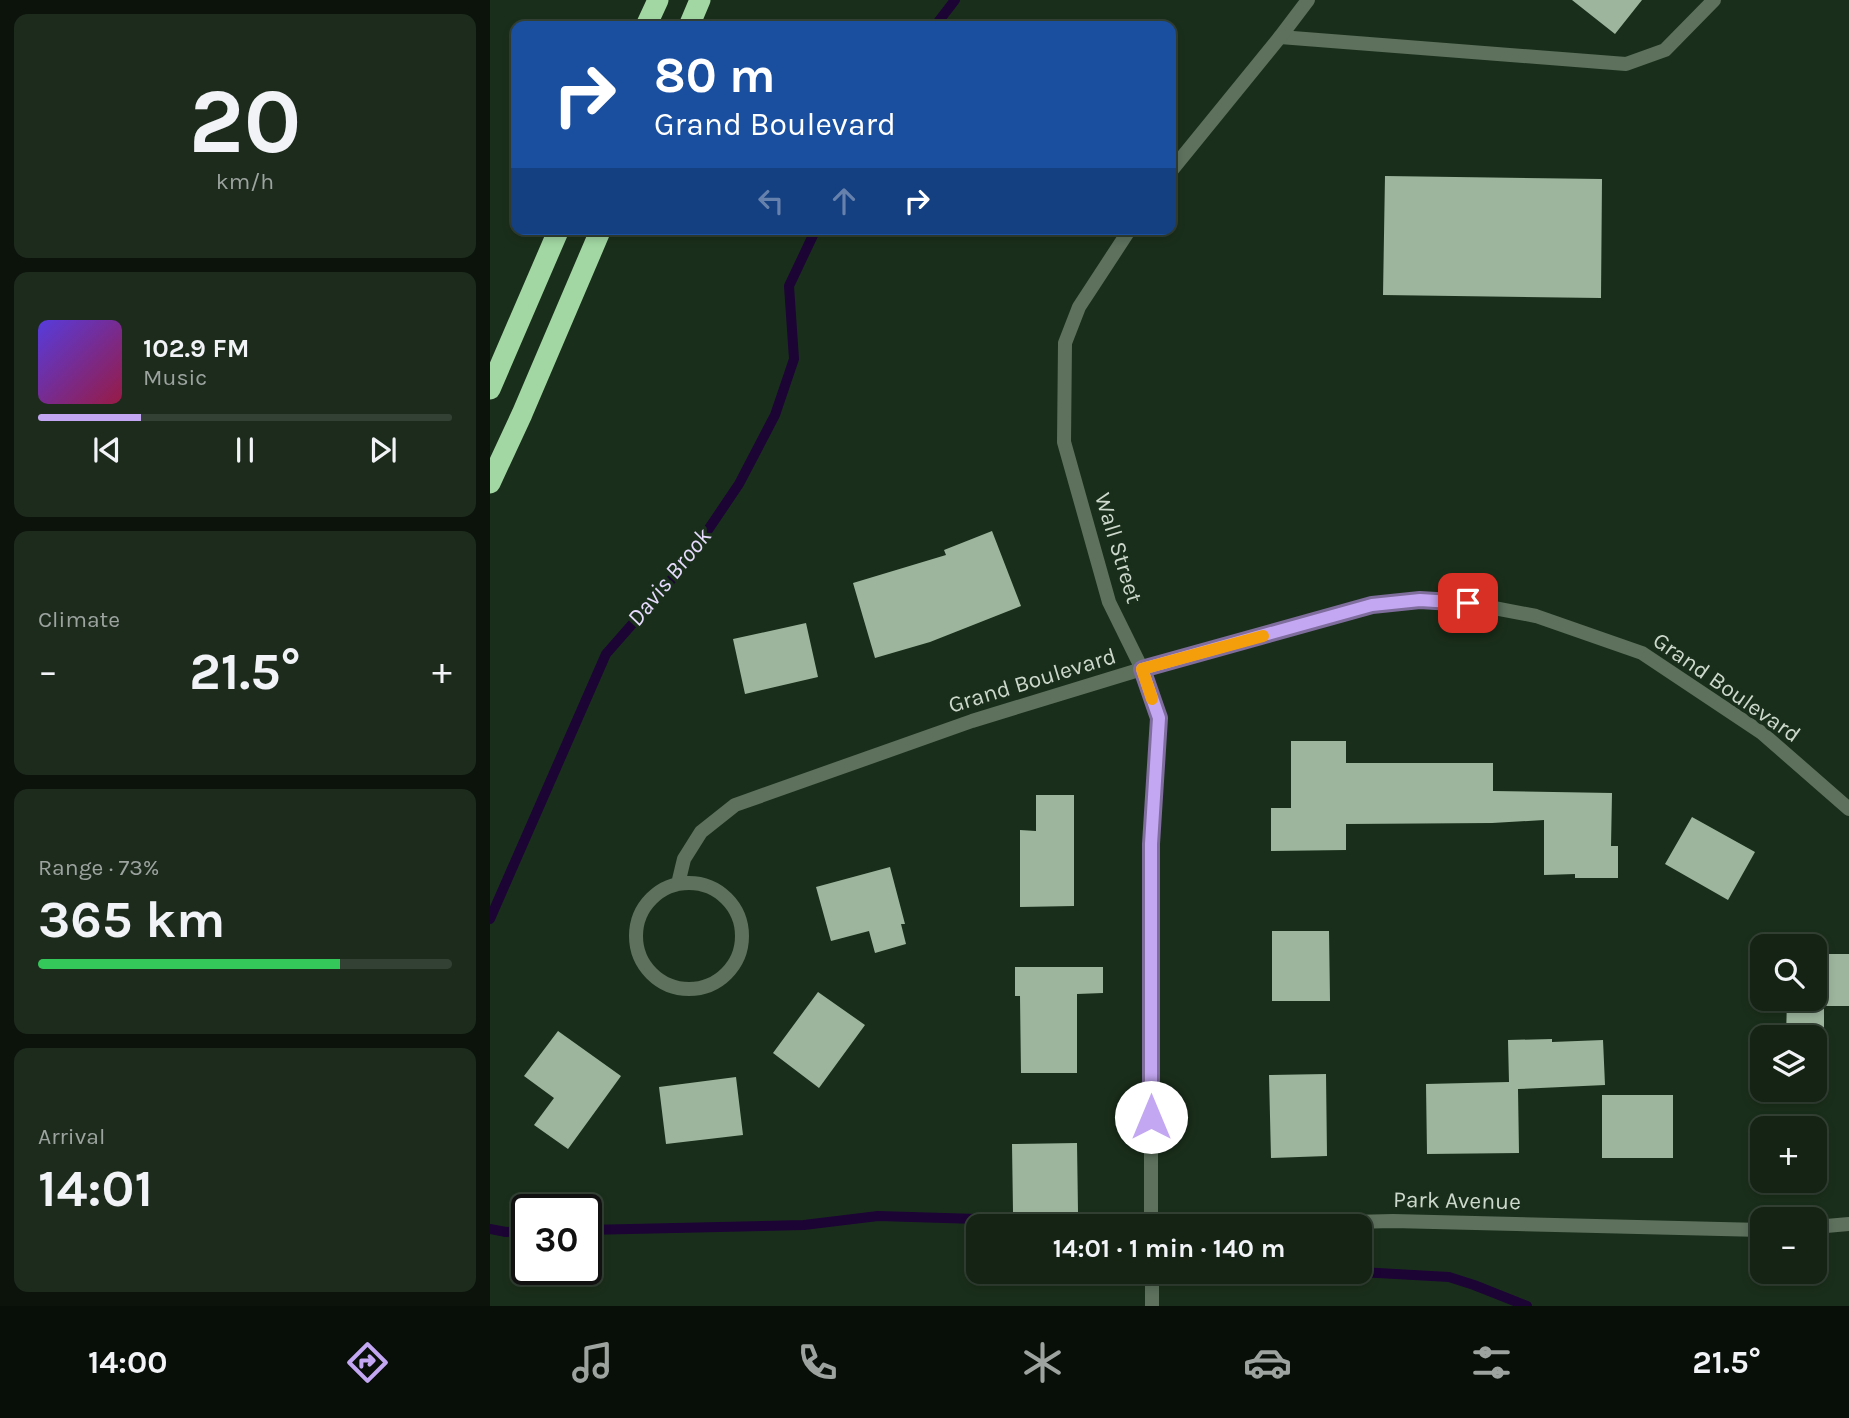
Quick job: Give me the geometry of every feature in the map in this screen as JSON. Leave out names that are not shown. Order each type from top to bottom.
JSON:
[{"type":"highway","points":[[648,21],[658,0]]},
{"type":"highway","points":[[690,21],[700,0]]},
{"type":"highway","points":[[490,388],[556,235]]},
{"type":"highway","points":[[490,483],[598,235]]},
{"type":"street","points":[[1176,165],[1308,0]]},
{"type":"street","points":[[1280,37],[1626,64],[1665,50],[1714,0]]},
{"type":"street","name":"Wall Street","points":[[1126,235],[1079,307],[1065,343],[1064,442],[1109,602],[1142,669],[1159,718],[1151,844],[1152,1214]]},
{"type":"street","name":"Grand Boulevard","points":[[678,884],[684,859],[701,832],[735,805],[972,721],[1142,669],[1372,605],[1420,600],[1468,603],[1536,616],[1642,653],[1762,733],[1849,809]]},
{"type":"street","points":[[678,884],[697,884],[723,895],[736,910],[742,928],[741,948],[734,965],[722,979],[691,990],[662,982],[644,965],[636,941],[638,922],[645,907],[658,893],[678,884]]},
{"type":"street","name":"Park Avenue","points":[[1372,1222],[1750,1230]]},
{"type":"street","points":[[1827,1226],[1849,1224]]},
{"type":"street","points":[[1152,1284],[1152,1306]]},
{"type":"building","points":[[1572,0],[1642,0],[1615,34]]},
{"type":"building","points":[[1385,176],[1602,179],[1601,298],[1383,295]]},
{"type":"building","points":[[992,531],[1021,606],[930,642],[875,658],[853,583],[946,555],[944,550]]},
{"type":"building","points":[[806,623],[818,677],[745,694],[733,639]]},
{"type":"building","points":[[1291,741],[1346,741],[1346,763],[1493,763],[1493,791],[1612,793],[1611,846],[1618,846],[1618,878],[1575,878],[1575,874],[1544,875],[1544,820],[1346,824],[1346,850],[1271,851],[1271,808],[1291,808]]},
{"type":"building","points":[[1036,795],[1074,795],[1074,906],[1020,907],[1020,830],[1036,831]]},
{"type":"building","points":[[1692,817],[1755,852],[1728,900],[1665,864]]},
{"type":"building","points":[[890,867],[905,924],[901,924],[906,944],[875,953],[869,931],[831,941],[816,887]]},
{"type":"building","points":[[1272,931],[1329,931],[1330,1001],[1272,1001]]},
{"type":"building","points":[[1827,954],[1849,954],[1849,1006],[1827,1006]]},
{"type":"building","points":[[1015,967],[1103,967],[1103,993],[1077,994],[1077,1073],[1021,1073],[1020,996],[1015,996]]},
{"type":"building","points":[[818,992],[865,1025],[819,1088],[773,1053]]},
{"type":"building","points":[[1787,1011],[1824,1011],[1824,1025],[1786,1025]]},
{"type":"building","points":[[558,1031],[621,1076],[568,1149],[534,1125],[554,1098],[524,1076]]},
{"type":"building","points":[[1552,1039],[1552,1042],[1603,1040],[1605,1085],[1518,1089],[1519,1153],[1427,1154],[1426,1084],[1509,1082],[1508,1040]]},
{"type":"building","points":[[1326,1074],[1327,1156],[1271,1158],[1269,1075]]},
{"type":"building","points":[[736,1077],[743,1135],[666,1144],[659,1087]]},
{"type":"building","points":[[1602,1095],[1673,1095],[1673,1158],[1602,1158]]},
{"type":"building","points":[[1077,1143],[1078,1212],[1013,1212],[1012,1144]]},
{"type":"waterway","name":"Davis Brook","points":[[939,21],[955,0]]},
{"type":"waterway","name":"Davis Brook","points":[[490,919],[606,654],[685,564],[739,484],[775,415],[794,359],[789,286],[813,235]]},
{"type":"waterway","points":[[602,1230],[804,1225],[878,1216],[966,1219]]},
{"type":"waterway","points":[[490,1229],[511,1232]]},
{"type":"waterway","points":[[1372,1273],[1449,1277],[1527,1306]]},
{"type":"slow traffic","points":[[1152,699],[1142,669],[1263,636]]},
{"type":"route","points":[[1151,1117],[1151,844],[1159,718],[1142,669],[1372,605],[1420,600],[1468,603]]}]
